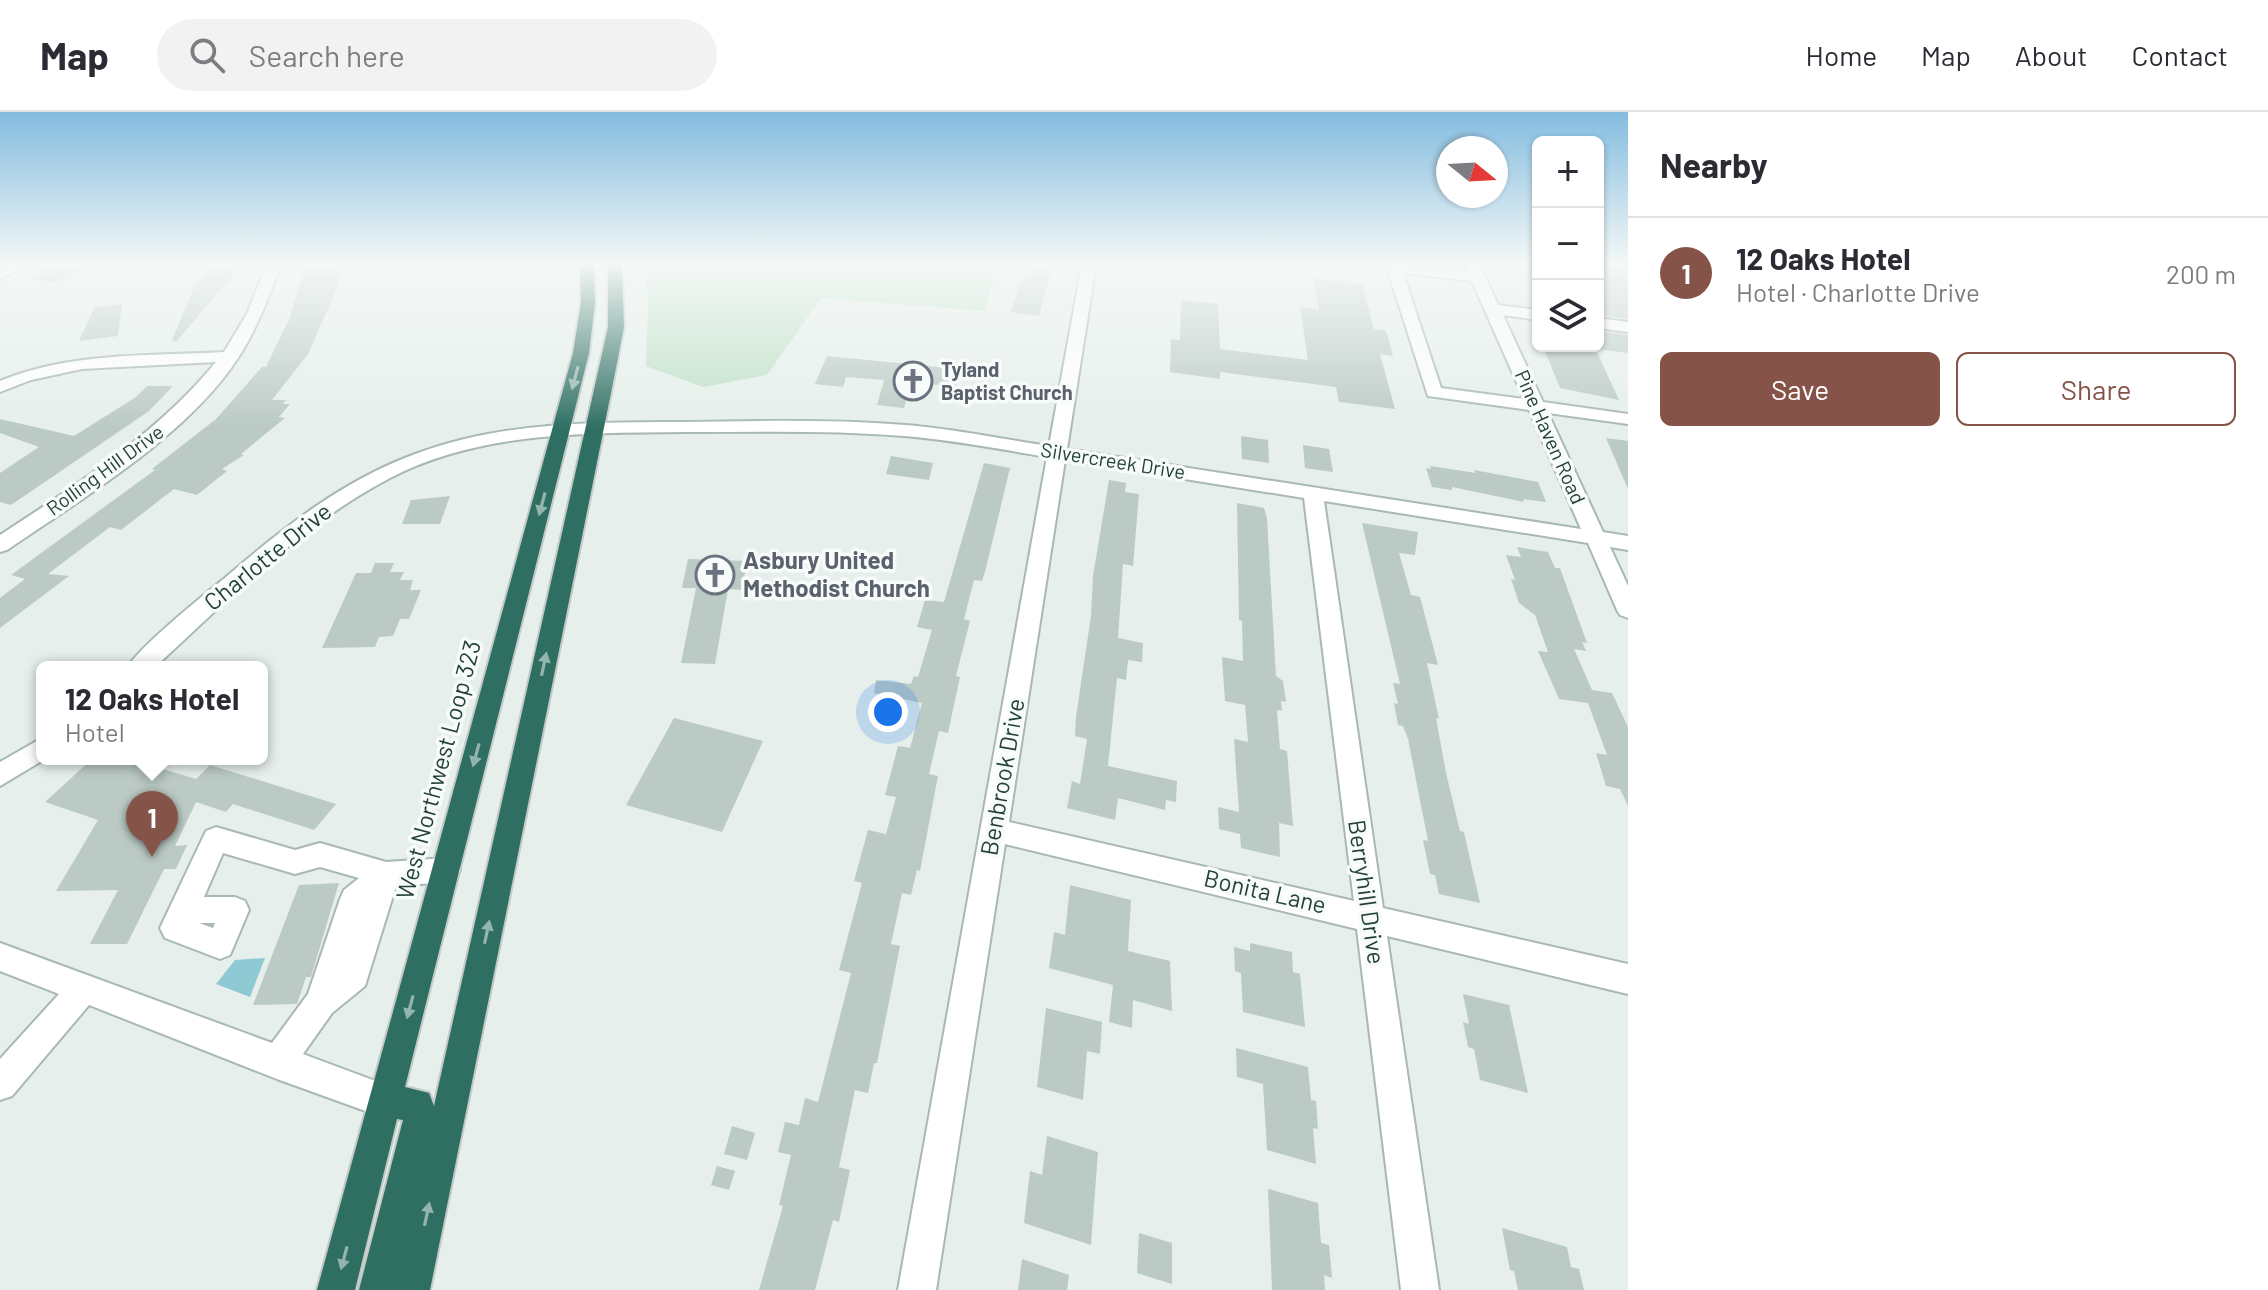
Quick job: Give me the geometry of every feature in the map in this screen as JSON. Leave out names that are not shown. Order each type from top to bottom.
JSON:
[{"type":"highway","name":"West Northwest Loop 323","points":[[336,1290],[561,428],[586,319]]},
{"type":"highway","points":[[411,1290],[616,319]]},
{"type":"highway","points":[[378,1290],[421,1115],[417,1105],[385,1101]]},
{"type":"street","name":"Rolling Hill Drive","points":[[0,545],[152,440],[205,390],[231,357],[252,319]]},
{"type":"street","name":"Benbrook Drive","points":[[917,1290],[1080,319]]},
{"type":"street","points":[[1410,319],[1434,392],[1628,419]]},
{"type":"street","name":"Pine Haven Road","points":[[1497,319],[1628,610]]},
{"type":"street","points":[[1604,324],[1628,327]]},
{"type":"street","points":[[0,387],[32,374],[71,366],[231,357]]},
{"type":"street","name":"Charlotte Drive","points":[[147,661],[270,548],[343,497],[432,453],[561,428],[594,428]]},
{"type":"street","name":"Silvercreek Drive","points":[[594,428],[875,428],[931,433],[1628,543]]},
{"type":"street","name":"Berryhill Drive","points":[[1313,493],[1420,1290]]},
{"type":"street","points":[[0,775],[36,752]]},
{"type":"street","name":"Bonita Lane","points":[[994,830],[1628,979]]},
{"type":"street","points":[[183,910],[216,839],[295,862],[320,855],[386,874],[446,870]]},
{"type":"street","points":[[277,1063],[321,1002],[354,976],[386,874]]},
{"type":"street","points":[[0,957],[385,1101]]},
{"type":"street","points":[[0,1084],[83,989]]},
{"type":"green space","points":[[648,319],[806,319],[767,375],[703,387],[646,366]]},
{"type":"water","points":[[265,958],[250,997],[216,984],[235,960]]},
{"type":"building","points":[[89,319],[120,319],[118,336],[79,341]]},
{"type":"building","points":[[181,319],[195,319],[176,342],[172,340]]},
{"type":"building","points":[[289,319],[323,319],[308,354],[272,400],[286,400],[283,404],[290,404],[279,417],[285,418],[241,454],[244,455],[222,469],[227,471],[197,495],[174,489],[121,530],[110,527],[48,574],[69,576],[0,628],[0,598],[25,579],[11,575],[155,470],[152,469],[216,419],[262,367],[266,367]]},
{"type":"building","points":[[1181,319],[1219,319],[1220,349],[1308,360],[1302,319],[1371,319],[1374,329],[1385,330],[1393,356],[1380,354],[1395,409],[1339,402],[1336,387],[1220,372],[1220,379],[1170,372],[1171,339],[1180,340]]},
{"type":"building","points":[[1604,332],[1628,335],[1628,353],[1604,350]]},
{"type":"building","points":[[1545,352],[1597,352],[1619,400],[1560,388]]},
{"type":"building","name":"Tyland Baptist Church","points":[[827,356],[959,369],[956,386],[911,383],[904,408],[877,405],[884,380],[846,377],[843,387],[815,384]]},
{"type":"building","points":[[147,386],[173,386],[149,411],[11,505],[0,502],[0,473],[39,447],[0,433],[0,419],[74,436],[136,397]]},
{"type":"building","points":[[1241,436],[1268,440],[1269,463],[1242,459]]},
{"type":"building","points":[[1606,438],[1628,441],[1628,489]]},
{"type":"building","points":[[1303,445],[1329,449],[1333,472],[1305,468]]},
{"type":"building","points":[[891,456],[933,463],[929,480],[886,474]]},
{"type":"building","points":[[984,463],[1010,468],[986,568],[982,581],[974,580],[964,619],[970,621],[956,676],[960,677],[948,733],[939,731],[929,774],[938,776],[920,871],[917,870],[911,895],[902,893],[891,944],[900,946],[877,1063],[874,1063],[868,1093],[855,1090],[839,1167],[850,1170],[839,1222],[833,1220],[815,1290],[759,1290],[783,1206],[779,1205],[791,1155],[778,1152],[785,1122],[799,1125],[805,1098],[818,1102],[851,973],[839,970],[862,883],[854,881],[868,830],[886,834],[896,797],[885,795],[898,746],[910,748],[922,703],[874,693],[876,680],[911,684],[914,676],[918,677],[932,630],[917,627],[925,600],[944,602]]},
{"type":"building","points":[[1430,466],[1476,473],[1474,470],[1538,482],[1546,502],[1523,499],[1524,502],[1452,487],[1452,490],[1432,487],[1426,468],[1431,469]]},
{"type":"building","points":[[1109,480],[1126,483],[1125,492],[1139,494],[1133,566],[1123,564],[1118,638],[1143,643],[1142,662],[1128,660],[1126,680],[1117,678],[1108,766],[1177,781],[1176,802],[1166,800],[1165,810],[1118,798],[1115,820],[1067,808],[1072,781],[1080,784],[1087,739],[1075,736],[1076,717],[1091,616],[1093,576]]},
{"type":"building","points":[[450,496],[440,524],[402,524],[411,500]]},
{"type":"building","points":[[1237,503],[1264,508],[1267,518],[1276,676],[1283,681],[1286,702],[1281,701],[1282,711],[1277,710],[1280,749],[1287,751],[1293,826],[1279,823],[1280,857],[1241,848],[1240,834],[1219,829],[1218,807],[1239,812],[1234,739],[1248,742],[1245,705],[1225,701],[1222,657],[1243,661],[1242,621],[1239,620]]},
{"type":"building","points":[[1362,523],[1418,532],[1415,555],[1399,553],[1411,595],[1420,597],[1438,665],[1427,663],[1446,773],[1460,831],[1464,832],[1480,903],[1439,894],[1435,875],[1430,874],[1423,840],[1428,841],[1408,739],[1403,726],[1398,725],[1394,703],[1398,704],[1393,683],[1400,684]]},
{"type":"building","points":[[1517,547],[1548,552],[1555,568],[1560,568],[1587,643],[1582,642],[1586,651],[1574,649],[1592,690],[1612,693],[1628,727],[1628,806],[1620,789],[1606,786],[1596,753],[1607,755],[1588,703],[1559,699],[1538,651],[1548,652],[1535,615],[1519,603],[1506,555],[1521,557]]},
{"type":"building","points":[[688,559],[747,561],[742,590],[728,589],[715,664],[681,663],[696,588],[682,588]]},
{"type":"building","points":[[375,563],[394,563],[390,572],[404,572],[400,580],[413,580],[410,590],[421,590],[409,619],[400,619],[393,636],[379,637],[375,647],[322,648],[356,573],[371,573]]},
{"type":"building","points":[[674,718],[763,741],[722,832],[626,805]]},
{"type":"building","points":[[85,765],[150,765],[196,779],[210,765],[336,804],[314,830],[233,804],[226,812],[196,802],[175,846],[187,845],[176,869],[164,869],[127,944],[90,944],[118,890],[56,891],[98,820],[45,802]]},
{"type":"building","points":[[339,883],[311,977],[306,977],[297,1004],[253,1005],[299,885]]},
{"type":"building","points":[[1070,885],[1131,900],[1128,951],[1170,961],[1172,1011],[1133,1000],[1132,1028],[1109,1022],[1113,985],[1049,968],[1054,932],[1065,935]]},
{"type":"building","points":[[1250,943],[1292,952],[1293,972],[1300,974],[1305,1027],[1243,1012],[1241,973],[1235,971],[1234,947],[1250,951]]},
{"type":"building","points":[[1463,994],[1509,1005],[1528,1093],[1480,1080],[1474,1049],[1468,1047],[1463,1022],[1469,1024]]},
{"type":"building","points":[[1046,1008],[1102,1022],[1100,1054],[1087,1051],[1083,1100],[1037,1087]]},
{"type":"building","points":[[1236,1048],[1308,1067],[1311,1100],[1316,1101],[1318,1129],[1313,1128],[1316,1164],[1267,1150],[1263,1084],[1237,1077]]},
{"type":"building","points":[[732,1126],[755,1133],[747,1160],[724,1154]]},
{"type":"building","points":[[1047,1136],[1098,1152],[1091,1245],[1024,1223],[1030,1171],[1042,1175]]},
{"type":"building","points":[[717,1166],[735,1171],[729,1190],[711,1185]]},
{"type":"building","points":[[1268,1189],[1318,1203],[1321,1243],[1329,1245],[1332,1278],[1324,1275],[1325,1290],[1272,1290]]},
{"type":"building","points":[[1502,1228],[1567,1247],[1571,1267],[1579,1269],[1584,1290],[1518,1290],[1514,1271],[1510,1270]]},
{"type":"building","points":[[1139,1233],[1172,1243],[1172,1284],[1137,1273]]},
{"type":"building","points":[[1022,1259],[1069,1275],[1067,1290],[1018,1290]]},
{"type":"place","name":"Tyland Baptist Church","points":[[913,381]]},
{"type":"place","name":"Asbury United Methodist Church","points":[[715,575]]},
{"type":"place","name":"12 Oaks Hotel","points":[[152,857]]}]
